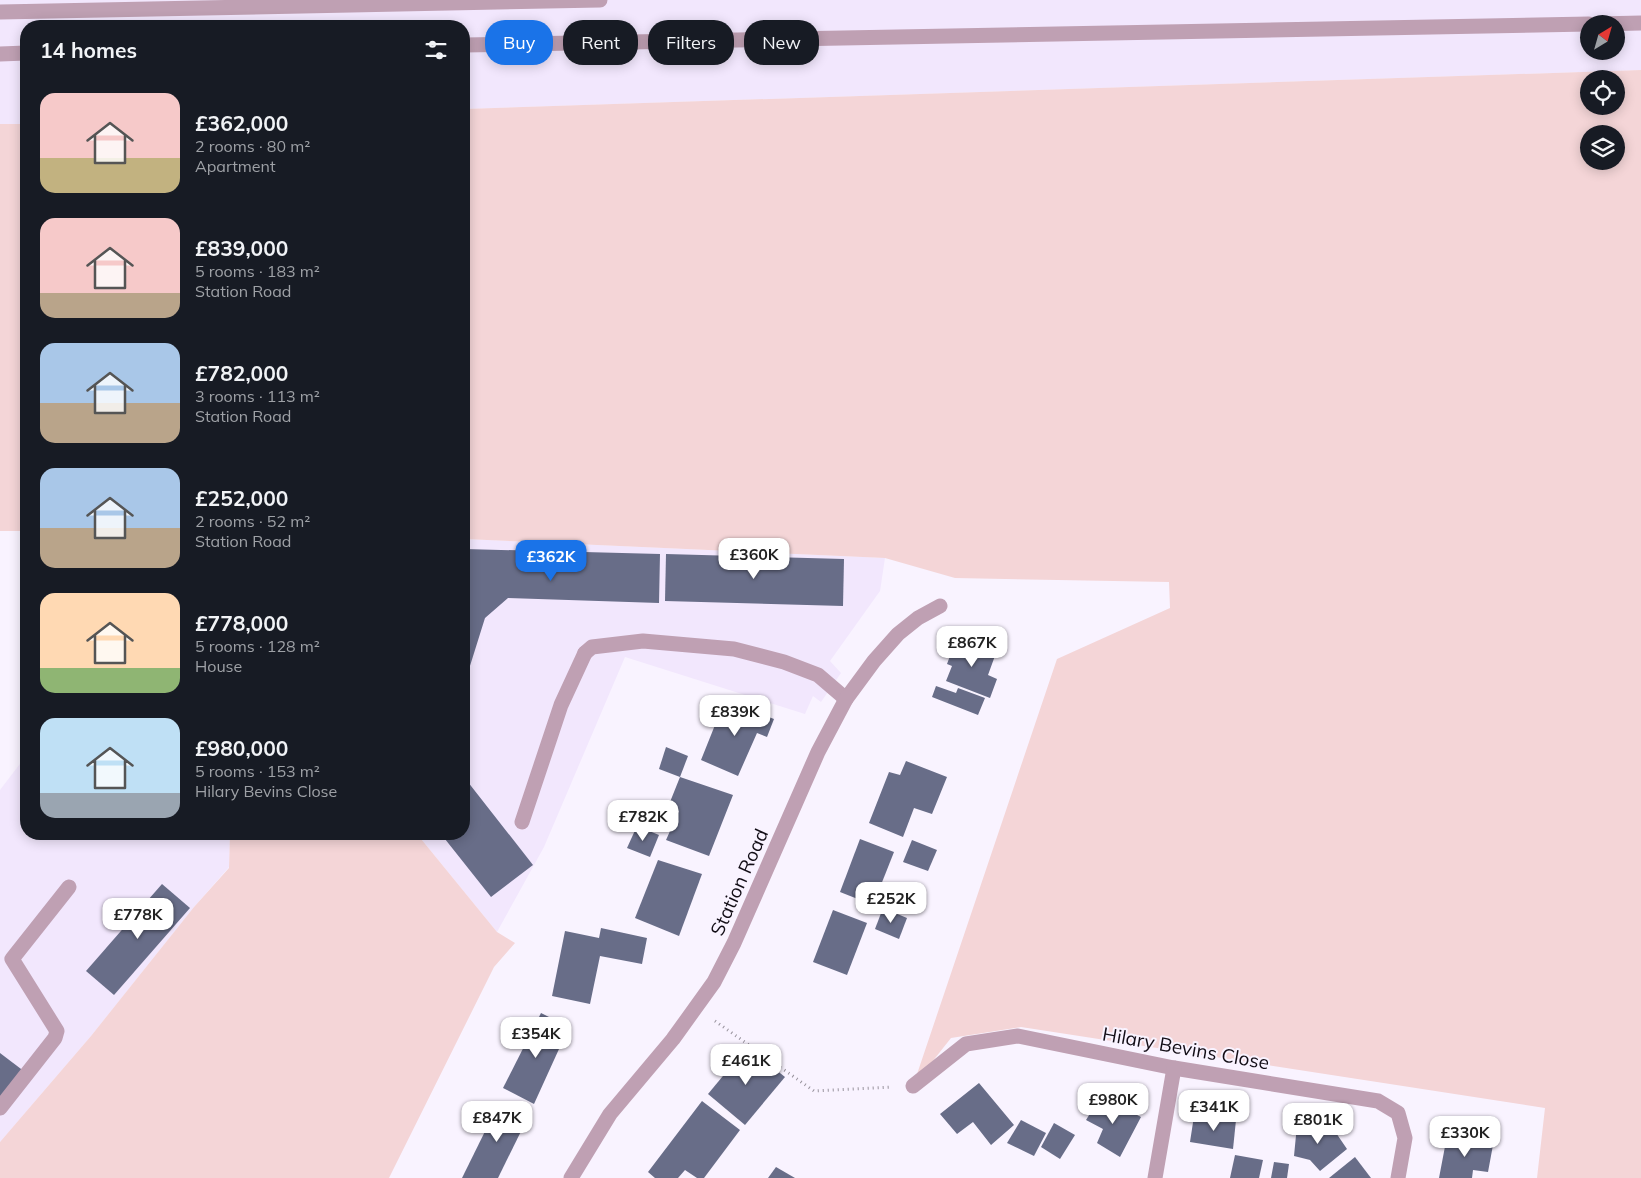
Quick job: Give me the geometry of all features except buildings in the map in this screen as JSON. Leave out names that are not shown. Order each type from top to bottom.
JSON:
[{"type":"street","points":[[0,12],[600,0]]},
{"type":"street","points":[[1625,23],[1641,23]]},
{"type":"street","points":[[470,45],[1580,24]]},
{"type":"street","points":[[0,54],[20,53]]},
{"type":"street","name":"Station Road","points":[[575,1176],[610,1114],[697,1008],[714,982],[734,943],[818,752],[846,698],[874,661],[898,634],[918,618],[940,606]]},
{"type":"street","points":[[522,822],[561,705],[585,653],[592,647],[643,641],[734,649],[784,662],[818,675],[846,698]]},
{"type":"street","points":[[0,1108],[55,1038],[57,1031],[12,959],[69,887]]},
{"type":"street","name":"Hilary Bevins Close","points":[[913,1086],[966,1044],[1018,1036],[1174,1068],[1378,1101],[1398,1113],[1405,1138],[1398,1178]]},
{"type":"street","points":[[1155,1178],[1174,1068]]},
{"type":"path","points":[[697,1008],[814,1091],[913,1086]]},
{"type":"shaded area","points":[[0,0],[1641,0],[1641,70],[1580,70],[1580,72],[470,109],[470,20],[20,20],[20,124],[0,124]]},
{"type":"shaded area","points":[[1641,70],[1641,1178],[1537,1178],[1545,1108],[1021,1027],[951,1038],[913,1086],[1057,659],[1170,608],[1169,582],[955,578],[885,558],[470,539],[470,109],[1580,72],[1580,115],[1625,115],[1625,71]]},
{"type":"shaded area","points":[[0,124],[20,124],[20,531],[0,531]]},
{"type":"shaded area","points":[[470,539],[885,558],[880,591],[830,661],[841,673],[821,702],[813,696],[805,714],[625,657],[544,847],[497,932],[422,840],[470,840]]},
{"type":"shaded area","points":[[20,764],[20,840],[230,840],[229,867],[194,907],[91,1036],[0,1142],[0,790]]},
{"type":"shaded area","points":[[230,840],[422,840],[497,932],[515,943],[494,967],[389,1178],[0,1178],[0,1142],[91,1036],[194,907],[229,868]]}]
